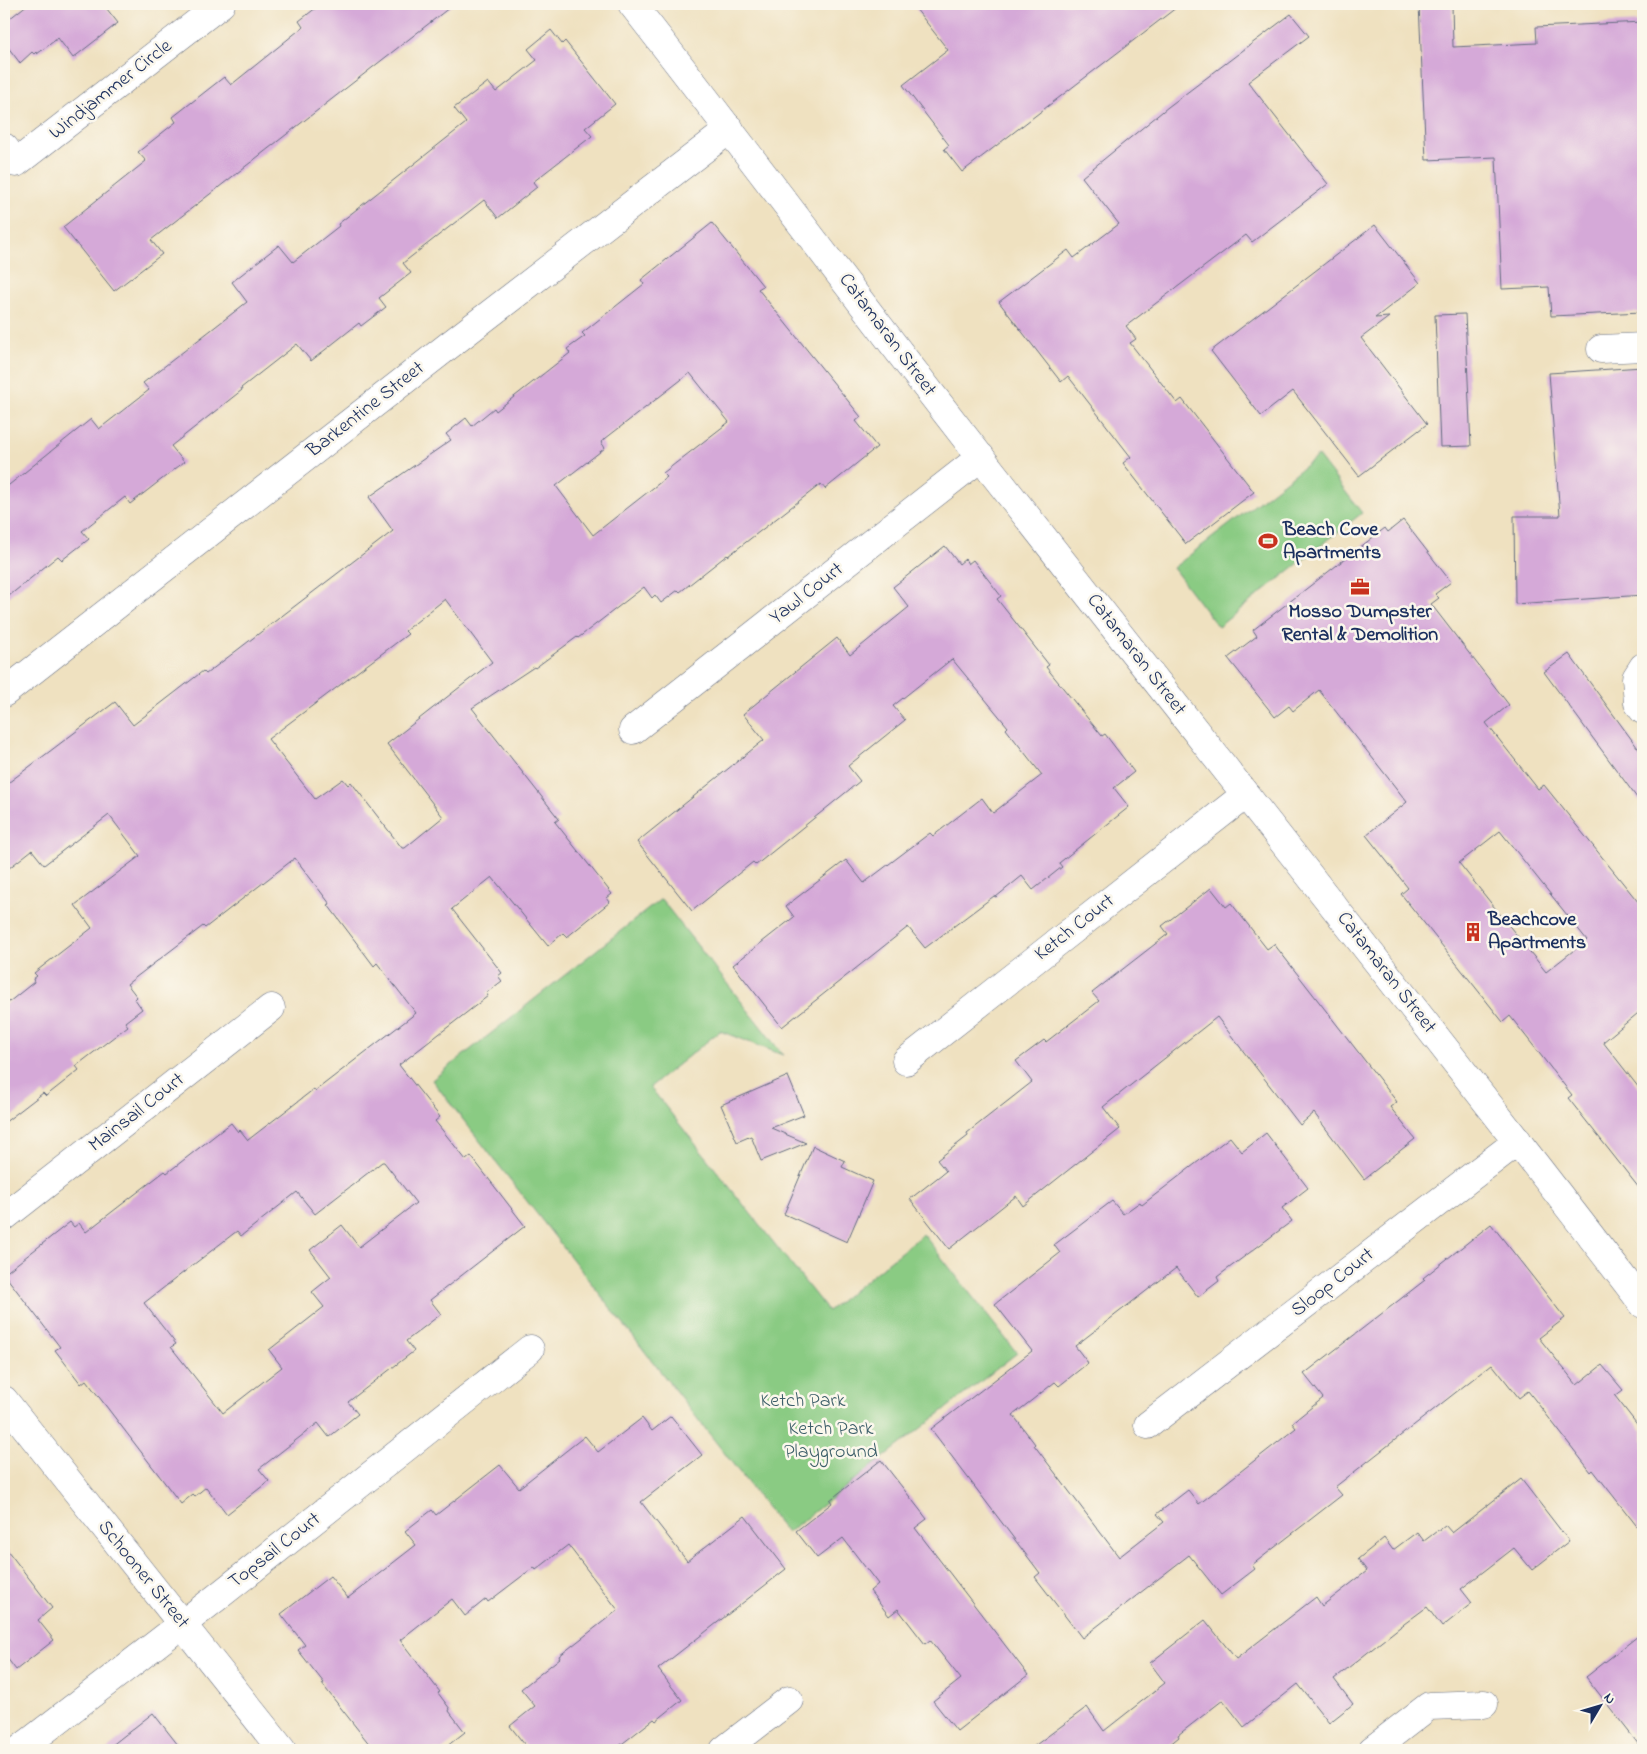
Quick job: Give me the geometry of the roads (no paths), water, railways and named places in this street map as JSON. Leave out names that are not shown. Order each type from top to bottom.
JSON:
[{"type":"street","name":"Windjammer Circle","points":[[4,147],[16,164],[221,4]]},
{"type":"street","name":"Catamaran Street","points":[[632,4],[730,129],[981,458],[1518,1140],[1643,1304]]},
{"type":"street","name":"Barkentine Street","points":[[4,693],[447,346],[730,129]]},
{"type":"street","points":[[1601,349],[1643,347]]},
{"type":"street","name":"Yawl Court","points":[[633,730],[981,458]]},
{"type":"street","points":[[1643,667],[1636,678],[1638,704],[1643,710]]},
{"type":"street","name":"Ketch Court","points":[[906,1061],[1245,795]]},
{"type":"street","name":"Mainsail Court","points":[[4,1217],[271,1008]]},
{"type":"street","name":"Sloop Court","points":[[1148,1425],[1518,1140]]},
{"type":"street","name":"Topsail Court","points":[[19,1750],[182,1624],[530,1349]]},
{"type":"street","name":"Schooner Street","points":[[4,1400],[282,1750]]},
{"type":"street","points":[[724,1750],[789,1700]]},
{"type":"street","points":[[1372,1750],[1430,1706],[1484,1704]]},
{"type":"place","name":"Beach Cove Apartments","points":[[1268,541]]},
{"type":"place","name":"Mosso Dumpster Rental & Demolition","points":[[1360,587]]},
{"type":"place","name":"Beachcove Apartments","points":[[1473,932]]},
{"type":"park label","name":"Ketch Park","points":[[803,1401]]},
{"type":"park label","name":"Ketch Park Playground","points":[[831,1440]]}]
